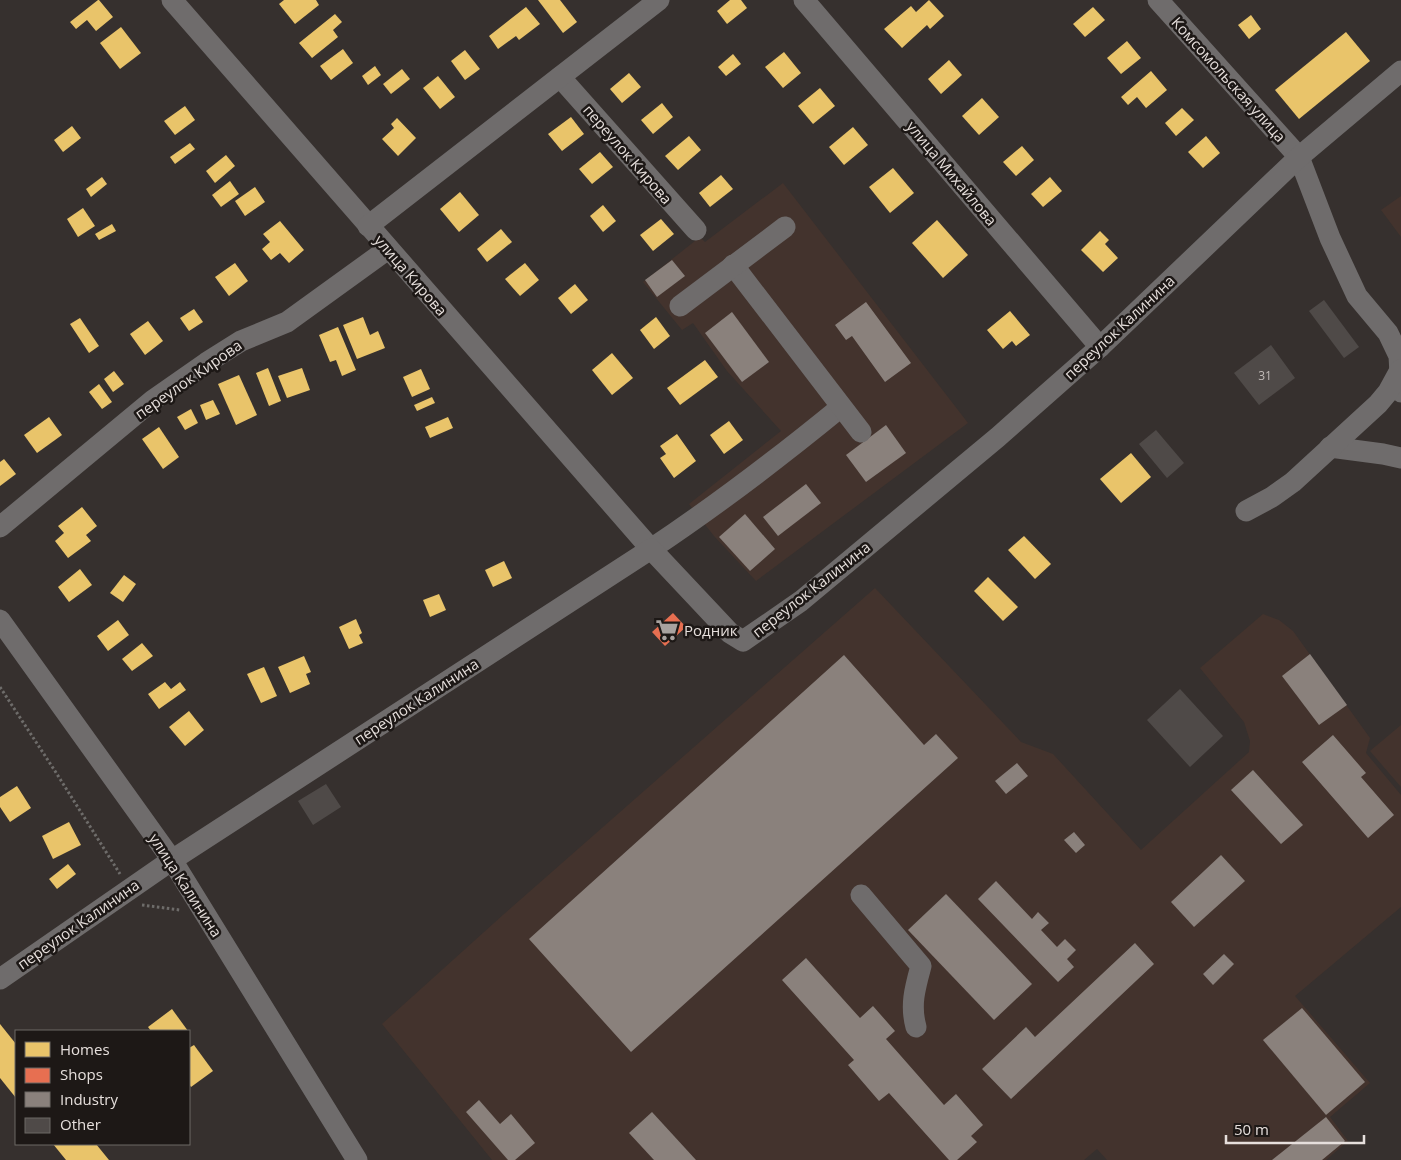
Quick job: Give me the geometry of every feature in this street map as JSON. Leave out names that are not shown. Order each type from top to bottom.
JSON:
[{"type":"street","name":"улица Кирова","points":[[172,0],[651,550]]},
{"type":"street","points":[[368,226],[659,0]]},
{"type":"street","name":"улица Михайлова","points":[[804,0],[1100,347]]},
{"type":"street","name":"Комсомольская улица","points":[[1158,0],[1299,157]]},
{"type":"street","name":"переулок Калинина","points":[[0,979],[172,860],[651,550],[730,633],[743,641],[808,594],[998,437],[1100,347],[1299,157],[1401,71]]},
{"type":"street","name":"переулок Кирова","points":[[560,77],[696,230]]},
{"type":"street","points":[[1299,157],[1330,238],[1357,296],[1388,333],[1399,356],[1401,392]]},
{"type":"street","points":[[680,306],[785,226]]},
{"type":"street","name":"переулок Кирова","points":[[0,527],[153,400],[242,341],[287,322],[388,249]]},
{"type":"street","points":[[733,265],[861,432]]},
{"type":"street","points":[[1246,511],[1272,497],[1293,482],[1378,404],[1388,392],[1400,370]]},
{"type":"street","points":[[651,550],[736,490],[841,407]]},
{"type":"street","points":[[1330,447],[1401,458]]},
{"type":"street","name":"улица Калинина","points":[[0,620],[172,860],[357,1160]]},
{"type":"street","points":[[861,895],[920,966],[912,1004],[916,1027]]},
{"type":"path","points":[[0,687],[129,889]]},
{"type":"shaded area","points":[[783,183],[968,423],[756,581],[714,536],[689,504],[781,431],[727,371],[693,323],[682,330],[643,282],[700,237],[705,242]]},
{"type":"shaded area","points":[[1401,196],[1401,237],[1381,210]]},
{"type":"shaded area","points":[[875,588],[1021,742],[1053,754],[1141,850],[1249,752],[1250,741],[1244,722],[1200,668],[1263,614],[1279,620],[1293,631],[1370,738],[1366,753],[1401,795],[1401,907],[1295,996],[1370,1083],[1330,1117],[1348,1141],[1326,1160],[1107,1160],[1097,1149],[1084,1160],[492,1160],[382,1024],[504,914]]},
{"type":"shaded area","points":[[1401,725],[1401,787],[1370,751]]},
{"type":"building: Homes","points":[[98,0],[113,17],[96,31],[87,20],[76,29],[70,22]]},
{"type":"building: Homes","points":[[284,0],[316,0],[319,5],[295,24],[279,4]]},
{"type":"building: Homes","points":[[538,0],[560,0],[577,22],[563,33]]},
{"type":"building: Homes","points":[[730,0],[741,0],[747,8],[727,24],[717,11]]},
{"type":"building: Homes","points":[[929,0],[944,16],[930,29],[927,25],[902,48],[884,29],[911,6],[916,12]]},
{"type":"building: Homes","points":[[526,7],[540,24],[519,40],[516,36],[498,49],[489,36]]},
{"type":"building: Homes","points":[[1093,7],[1105,20],[1085,37],[1073,24]]},
{"type":"building: Homes","points":[[335,14],[342,22],[333,30],[338,37],[312,58],[299,43]]},
{"type":"building: Homes","points":[[1251,15],[1261,29],[1249,39],[1238,25]]},
{"type":"building: Homes","points":[[121,27],[141,53],[120,69],[100,43]]},
{"type":"building: Homes","points":[[1346,32],[1370,61],[1299,119],[1275,90]]},
{"type":"building: Homes","points":[[1127,41],[1141,58],[1121,74],[1107,58]]},
{"type":"building: Homes","points":[[343,49],[353,63],[331,80],[320,66]]},
{"type":"building: Homes","points":[[465,50],[480,69],[465,80],[451,61]]},
{"type":"building: Homes","points":[[784,52],[801,73],[783,88],[765,67]]},
{"type":"building: Homes","points":[[733,54],[741,64],[726,76],[718,67]]},
{"type":"building: Homes","points":[[949,60],[962,75],[941,94],[928,79]]},
{"type":"building: Homes","points":[[375,66],[381,75],[368,85],[362,76]]},
{"type":"building: Homes","points":[[402,69],[410,79],[391,94],[383,84]]},
{"type":"building: Homes","points":[[1151,71],[1167,90],[1146,108],[1137,97],[1128,105],[1121,97]]},
{"type":"building: Homes","points":[[629,73],[641,87],[622,103],[610,89]]},
{"type":"building: Homes","points":[[438,76],[455,97],[440,109],[423,88]]},
{"type":"building: Homes","points":[[820,88],[835,106],[813,124],[798,106]]},
{"type":"building: Homes","points":[[982,98],[999,117],[979,135],[962,116]]},
{"type":"building: Homes","points":[[662,103],[673,117],[653,134],[641,120]]},
{"type":"building: Homes","points":[[185,106],[195,120],[175,135],[164,121]]},
{"type":"building: Homes","points":[[1182,108],[1194,120],[1176,136],[1165,123]]},
{"type":"building: Homes","points":[[571,117],[584,134],[562,151],[548,134]]},
{"type":"building: Homes","points":[[397,118],[416,138],[398,156],[382,139],[394,128],[391,124]]},
{"type":"building: Homes","points":[[72,126],[81,138],[63,152],[54,140]]},
{"type":"building: Homes","points":[[853,127],[868,145],[844,165],[829,147]]},
{"type":"building: Homes","points":[[689,136],[701,150],[678,170],[665,156]]},
{"type":"building: Homes","points":[[1206,136],[1220,153],[1203,168],[1188,152]]},
{"type":"building: Homes","points":[[190,143],[195,149],[175,164],[170,157]]},
{"type":"building: Homes","points":[[1022,146],[1034,160],[1016,176],[1003,162]]},
{"type":"building: Homes","points":[[600,152],[613,167],[592,184],[579,169]]},
{"type":"building: Homes","points":[[226,155],[235,166],[215,183],[206,171]]},
{"type":"building: Homes","points":[[893,168],[914,193],[890,213],[869,187]]},
{"type":"building: Homes","points":[[721,175],[733,189],[710,207],[699,193]]},
{"type":"building: Homes","points":[[102,177],[107,184],[91,197],[86,189]]},
{"type":"building: Homes","points":[[1050,177],[1062,191],[1043,207],[1031,194]]},
{"type":"building: Homes","points":[[230,181],[239,194],[221,207],[212,195]]},
{"type":"building: Homes","points":[[255,187],[265,202],[245,216],[235,201]]},
{"type":"building: Homes","points":[[460,192],[479,215],[459,232],[440,209]]},
{"type":"building: Homes","points":[[603,205],[616,221],[603,232],[590,216]]},
{"type":"building: Homes","points":[[83,208],[95,226],[78,237],[67,219]]},
{"type":"building: Homes","points":[[661,219],[674,234],[653,251],[640,235]]},
{"type":"building: Homes","points":[[937,220],[968,255],[943,278],[912,243]]},
{"type":"building: Homes","points":[[280,221],[304,250],[289,263],[280,253],[271,260],[262,249],[270,242],[263,234]]},
{"type":"building: Homes","points":[[112,224],[116,231],[99,240],[95,234]]},
{"type":"building: Homes","points":[[501,229],[512,242],[487,262],[477,249]]},
{"type":"building: Homes","points":[[1100,231],[1109,240],[1105,244],[1118,258],[1103,272],[1081,250]]},
{"type":"building: Homes","points":[[235,263],[248,281],[229,296],[215,277]]},
{"type":"building: Homes","points":[[525,263],[539,280],[520,296],[505,279]]},
{"type":"building: Homes","points":[[575,284],[588,300],[571,314],[558,298]]},
{"type":"building: Homes","points":[[194,309],[203,322],[189,331],[180,318]]},
{"type":"building: Homes","points":[[1010,311],[1030,335],[1016,346],[1012,341],[1003,349],[987,330]]},
{"type":"building: Homes","points":[[363,317],[370,335],[378,331],[385,348],[357,359],[343,325]]},
{"type":"building: Homes","points":[[656,317],[670,336],[654,349],[640,330]]},
{"type":"building: Homes","points":[[80,318],[99,346],[89,353],[70,324]]},
{"type":"building: Homes","points":[[148,321],[163,341],[145,355],[130,334]]},
{"type":"building: Homes","points":[[338,327],[356,370],[342,376],[336,360],[330,362],[319,335]]},
{"type":"building: Homes","points":[[612,353],[633,378],[612,395],[592,370]]},
{"type":"building: Homes","points":[[705,360],[718,377],[680,405],[667,388]]},
{"type":"building: Homes","points":[[268,368],[281,401],[269,406],[256,373]]},
{"type":"building: Homes","points":[[302,368],[310,390],[287,398],[278,376]]},
{"type":"building: Homes","points":[[421,369],[430,389],[412,397],[403,377]]},
{"type":"building: Homes","points":[[114,371],[124,384],[113,392],[104,379]]},
{"type":"building: Homes","points":[[239,375],[257,415],[236,425],[218,384]]},
{"type":"building: Homes","points":[[99,384],[112,402],[102,409],[89,392]]},
{"type":"building: Homes","points":[[432,397],[435,403],[417,411],[414,405]]},
{"type":"building: Homes","points":[[213,400],[220,414],[206,420],[200,405]]},
{"type":"building: Homes","points":[[191,409],[198,423],[185,430],[177,417]]},
{"type":"building: Homes","points":[[49,417],[62,435],[37,453],[24,435]]},
{"type":"building: Homes","points":[[448,417],[453,428],[430,438],[425,427]]},
{"type":"building: Homes","points":[[729,421],[743,440],[724,454],[710,435]]},
{"type":"building: Homes","points":[[159,427],[179,457],[163,469],[142,439]]},
{"type":"building: Homes","points":[[677,434],[696,461],[674,478],[660,458],[666,454],[660,446]]},
{"type":"building: Homes","points":[[1131,453],[1151,477],[1121,503],[1100,479]]},
{"type":"building: Homes","points":[[4,459],[16,474],[0,486],[0,462]]},
{"type":"building: Homes","points":[[82,507],[97,526],[86,535],[91,541],[68,558],[55,541],[64,533],[58,526]]},
{"type":"building: Homes","points":[[1024,536],[1051,564],[1035,579],[1008,550]]},
{"type":"building: Homes","points":[[504,561],[512,578],[493,587],[485,570]]},
{"type":"building: Homes","points":[[80,569],[92,585],[69,602],[58,587]]},
{"type":"building: Homes","points":[[124,575],[136,584],[123,602],[110,593]]},
{"type":"building: Homes","points":[[988,577],[1018,607],[1003,621],[974,591]]},
{"type":"building: Homes","points":[[439,594],[446,610],[430,617],[423,600]]},
{"type":"building: Homes","points":[[356,619],[362,633],[359,635],[363,643],[349,649],[339,627]]},
{"type":"building: Homes","points":[[118,620],[129,635],[108,651],[97,636]]},
{"type":"building: Homes","points":[[142,643],[153,656],[132,671],[122,659]]},
{"type":"building: Homes","points":[[304,656],[311,672],[306,674],[310,684],[290,693],[278,667]]},
{"type":"building: Homes","points":[[264,667],[277,696],[261,703],[247,674]]},
{"type":"building: Homes","points":[[165,682],[171,689],[180,682],[186,690],[159,709],[148,694]]},
{"type":"building: Homes","points":[[189,711],[204,730],[185,746],[169,727]]},
{"type":"building: Homes","points":[[17,786],[31,808],[10,822],[0,807],[0,797]]},
{"type":"building: Homes","points":[[69,822],[81,845],[53,859],[42,836]]},
{"type":"building: Homes","points":[[68,864],[76,874],[57,889],[49,879]]},
{"type":"building: Homes","points":[[172,1009],[187,1030],[150,1030],[148,1027]]},
{"type":"building: Homes","points":[[0,1024],[15,1043],[15,1097],[0,1078]]},
{"type":"building: Homes","points":[[194,1045],[213,1071],[191,1087],[190,1086],[190,1047]]},
{"type":"building: Homes","points":[[54,1145],[97,1145],[109,1160],[66,1160]]},
{"type":"building: Shops","points":[[673,613],[686,627],[665,646],[652,632]]},
{"type":"building: Industry","points":[[672,260],[685,276],[657,297],[645,280]]},
{"type":"building: Industry","points":[[866,302],[911,363],[885,382],[852,336],[846,340],[835,325]]},
{"type":"building: Industry","points":[[732,312],[769,362],[742,382],[705,333]]},
{"type":"building: Industry","points":[[886,425],[906,453],[866,482],[846,455]]},
{"type":"building: Industry","points":[[806,484],[821,503],[778,536],[763,517]]},
{"type":"building: Industry","points":[[745,514],[775,549],[750,571],[719,537]]},
{"type":"building: Industry","points":[[1310,654],[1347,705],[1319,725],[1282,676]]},
{"type":"building: Industry","points":[[844,655],[924,745],[936,734],[958,758],[631,1052],[529,939]]},
{"type":"building: Industry","points":[[1333,735],[1366,773],[1361,777],[1394,815],[1368,838],[1302,762]]},
{"type":"building: Industry","points":[[1017,763],[1028,776],[1006,794],[995,781]]},
{"type":"building: Industry","points":[[1253,770],[1303,825],[1281,844],[1231,790]]},
{"type":"building: Industry","points":[[1074,832],[1085,845],[1076,853],[1064,840]]},
{"type":"building: Industry","points":[[1221,855],[1245,881],[1194,927],[1171,902]]},
{"type":"building: Industry","points":[[996,881],[1032,919],[1038,912],[1049,923],[1041,930],[1057,947],[1065,939],[1076,950],[1067,959],[1074,967],[1058,982],[978,899]]},
{"type":"building: Industry","points":[[946,894],[1032,984],[994,1020],[908,930]]},
{"type":"building: Industry","points":[[1135,943],[1154,964],[1011,1099],[982,1069],[1026,1027],[1035,1037]]},
{"type":"building: Industry","points":[[1224,954],[1234,964],[1213,985],[1203,974]]},
{"type":"building: Industry","points":[[806,958],[860,1018],[873,1006],[895,1031],[886,1039],[944,1105],[956,1094],[983,1125],[971,1136],[977,1142],[957,1160],[949,1160],[889,1093],[879,1101],[848,1065],[854,1060],[782,980]]},
{"type":"building: Industry","points":[[1302,1008],[1365,1082],[1326,1115],[1263,1040]]},
{"type":"building: Industry","points":[[479,1100],[500,1124],[511,1114],[535,1143],[515,1160],[508,1160],[466,1112]]},
{"type":"building: Industry","points":[[652,1112],[696,1160],[654,1160],[629,1133]]},
{"type":"building: Industry","points":[[1326,1117],[1345,1141],[1322,1160],[1272,1160]]},
{"type":"building: Other","points":[[1324,300],[1359,347],[1344,358],[1309,311]]},
{"type":"building: Other","points":[[1271,345],[1295,378],[1259,405],[1234,373]]},
{"type":"building: Other","points":[[1156,430],[1184,463],[1167,478],[1139,444]]},
{"type":"building: Other","points":[[1180,689],[1223,736],[1190,767],[1147,720]]},
{"type":"building: Other","points":[[326,784],[341,807],[313,825],[298,801]]},
{"type":"place","name":"Родник","points":[[667,630]]}]
